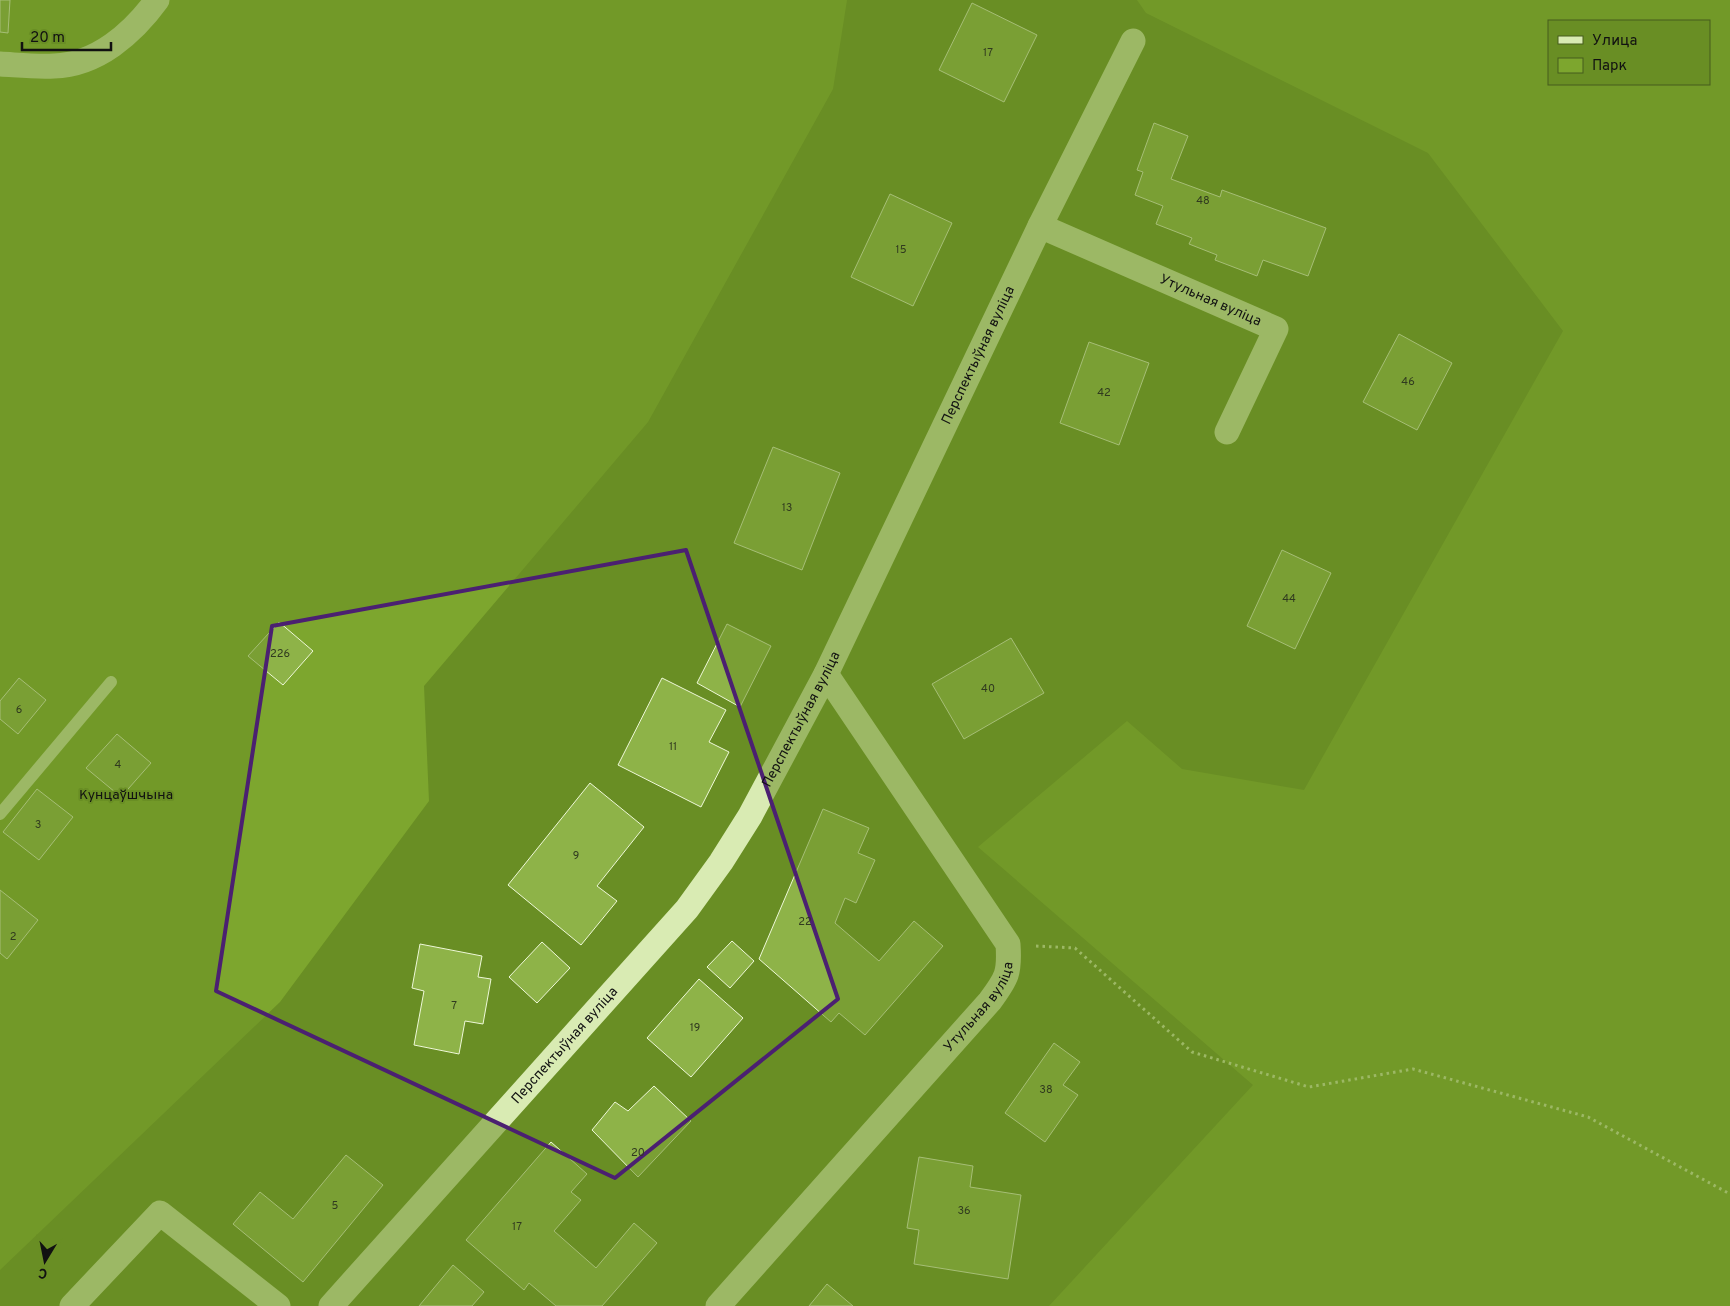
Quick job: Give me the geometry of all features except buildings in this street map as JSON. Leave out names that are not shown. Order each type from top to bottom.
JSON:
[{"type":"street","points":[[0,64],[55,66],[80,62],[98,55],[119,40],[143,18],[157,0]]},
{"type":"street","name":"Перспектыўная вуліца","points":[[331,1306],[687,909],[721,862],[750,816],[826,674],[1040,226],[1132,41]]},
{"type":"street","name":"Утульная вуліца","points":[[1040,226],[1276,329],[1227,432]]},
{"type":"street","name":"Утульная вуліца","points":[[718,1306],[990,1001],[1004,983],[1009,966],[1008,944],[826,674]]},
{"type":"street","points":[[72,1306],[160,1213],[278,1306]]},
{"type":"lane","points":[[0,814],[111,682]]},
{"type":"path","points":[[1008,944],[1075,948],[1192,1052],[1309,1087],[1413,1069],[1588,1117],[1730,1194]]},
{"type":"highlighted area","points":[[686,550],[838,999],[615,1178],[216,991],[272,626]]},
{"type":"green space","name":"Кунцаўшчына","points":[[0,0],[847,0],[833,89],[648,422],[424,686],[429,801],[280,1002],[0,1270]]},
{"type":"green space","points":[[1137,0],[1730,0],[1730,1306],[1049,1306],[1253,1085],[978,847],[1127,721],[1182,769],[1304,790],[1563,331],[1428,153],[1146,13]]}]
